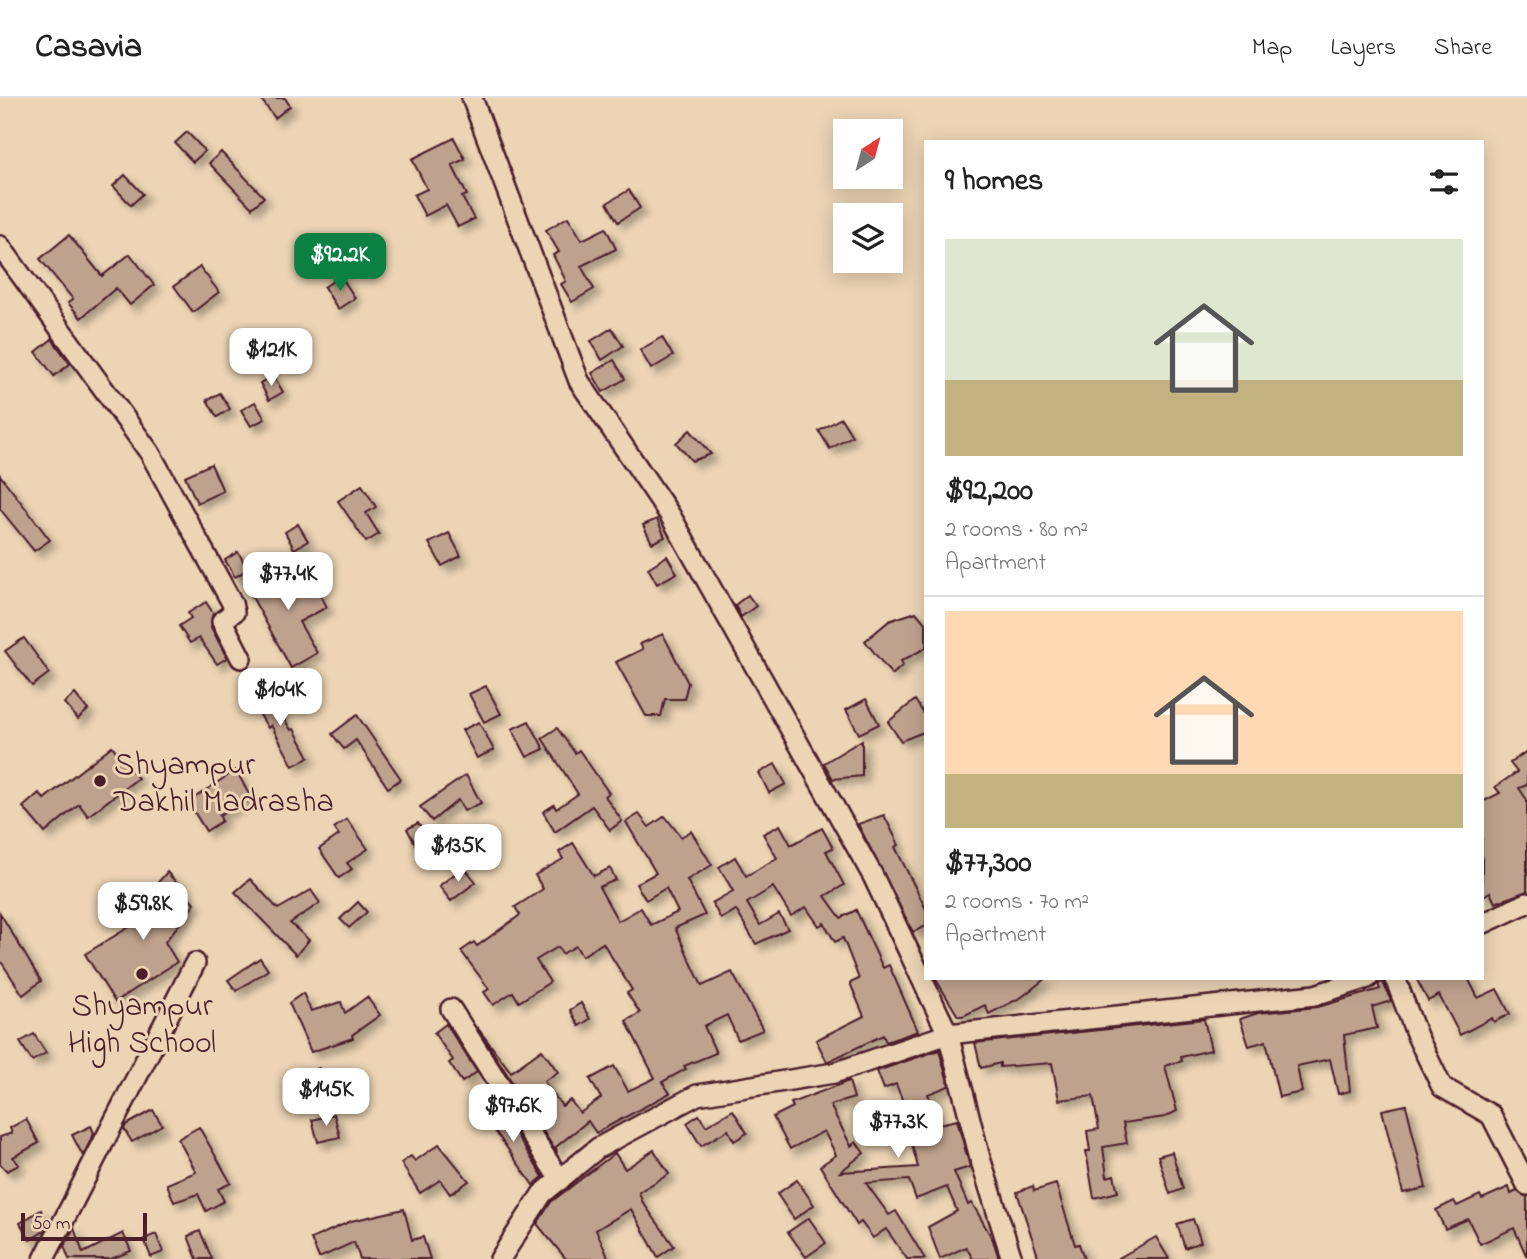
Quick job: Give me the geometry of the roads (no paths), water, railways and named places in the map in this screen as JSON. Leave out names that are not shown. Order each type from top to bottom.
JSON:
[{"type":"street","points":[[472,98],[579,381],[670,515],[873,876],[948,1034],[980,1158],[1012,1259]]},
{"type":"street","points":[[0,246],[150,453],[232,603],[234,612],[222,621],[241,658]]},
{"type":"street","points":[[1484,923],[1527,903]]},
{"type":"street","points":[[44,1259],[195,962]]},
{"type":"street","points":[[500,1259],[542,1194],[598,1148],[697,1095],[834,1073],[948,1034],[1315,995],[1362,980]]},
{"type":"street","points":[[1396,980],[1442,1087],[1491,1115],[1527,1185]]},
{"type":"street","points":[[451,1009],[560,1180]]},
{"type":"place","name":"Shyampur Dakhil Madrasha","points":[[100,781]]},
{"type":"place","name":"Shyampur High School","points":[[142,974]]}]
